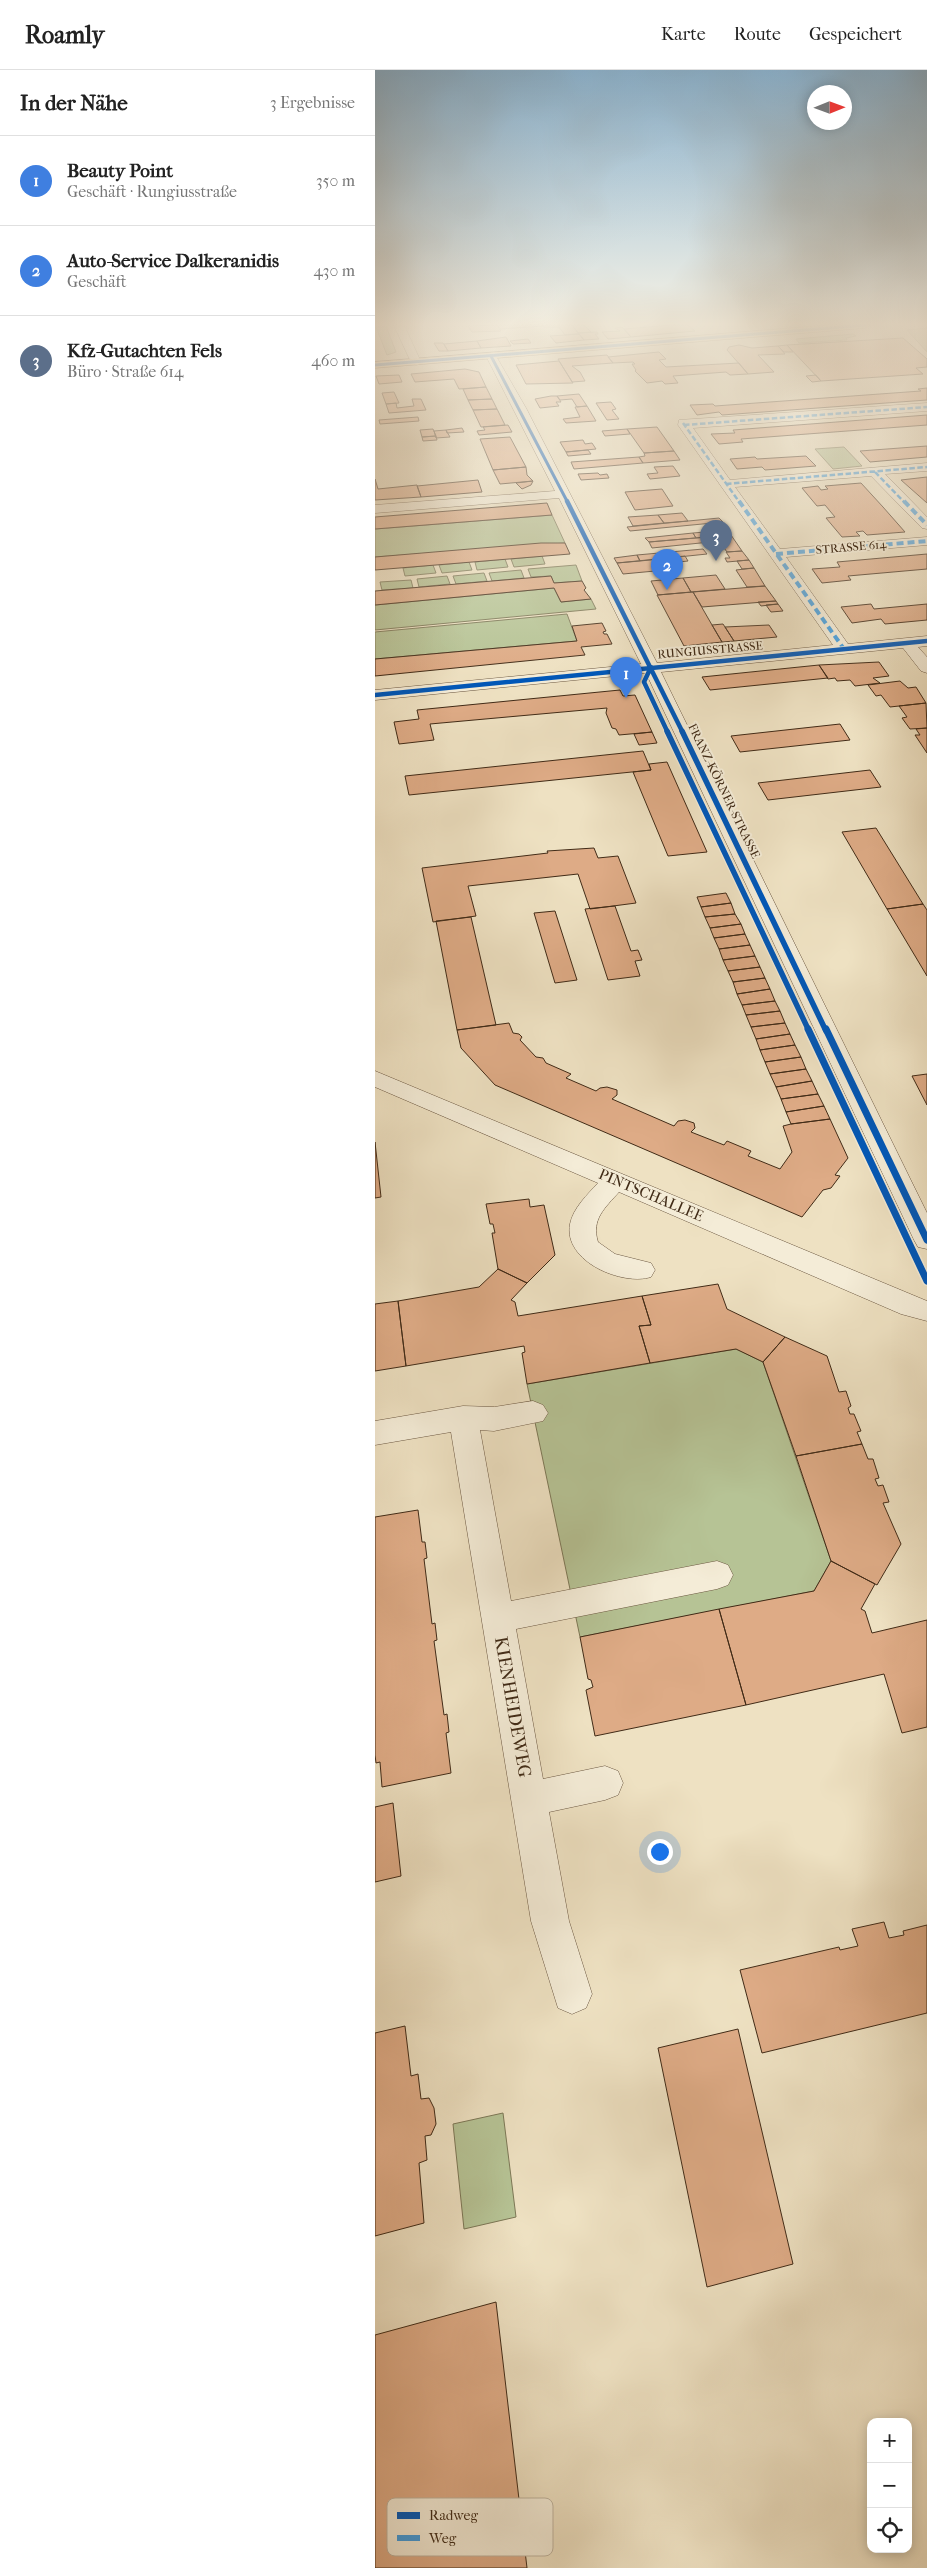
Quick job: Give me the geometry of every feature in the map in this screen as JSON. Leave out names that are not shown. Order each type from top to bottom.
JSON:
[{"type":"street","name":"FRANZ-KÖRNER-STRASSE","points":[[536,442],[651,667],[927,1240]]},
{"type":"street","points":[[696,442],[844,649]]},
{"type":"street","points":[[726,484],[927,468]]},
{"type":"street","points":[[875,472],[927,525]]},
{"type":"street","points":[[375,509],[564,494]]},
{"type":"street","name":"STRASSE 614","points":[[776,554],[927,541]]},
{"type":"street","name":"RUNGIUSSTRASSE","points":[[375,695],[927,641]]},
{"type":"street","points":[[907,643],[927,668]]},
{"type":"street","name":"PINTSCHALLEE","points":[[375,1078],[911,1307],[927,1311]]},
{"type":"street","points":[[616,1180],[585,1217],[582,1229],[584,1241],[592,1253],[603,1259],[642,1270]]},
{"type":"street","points":[[375,1433],[463,1418],[494,1419],[533,1413]]},
{"type":"street","name":"KIENHEIDEWEG","points":[[463,1418],[550,1921],[572,1994]]},
{"type":"street","points":[[497,1618],[717,1575]]},
{"type":"street","points":[[529,1799],[605,1783]]},
{"type":"green space","points":[[844,447],[862,466],[833,469],[815,449]]},
{"type":"green space","points":[[552,515],[565,543],[375,557],[375,529]]},
{"type":"green space","points":[[542,556],[545,564],[514,567],[511,559]]},
{"type":"green space","points":[[505,559],[508,567],[477,570],[475,562]]},
{"type":"green space","points":[[469,562],[472,570],[442,573],[439,565]]},
{"type":"green space","points":[[433,565],[436,573],[405,576],[403,568]]},
{"type":"green space","points":[[576,565],[582,581],[554,583],[551,576],[531,577],[528,569]]},
{"type":"green space","points":[[521,570],[524,578],[492,581],[489,573]]},
{"type":"green space","points":[[484,573],[487,581],[456,584],[453,576]]},
{"type":"green space","points":[[447,576],[450,584],[419,587],[417,579]]},
{"type":"green space","points":[[411,580],[413,588],[382,590],[380,582]]},
{"type":"green space","points":[[554,588],[561,602],[591,599],[596,609],[375,630],[375,605]]},
{"type":"green space","points":[[567,614],[577,641],[375,659],[375,632]]},
{"type":"green space","points":[[736,1349],[763,1362],[831,1561],[814,1591],[580,1637],[527,1384]]},
{"type":"green space","points":[[503,2113],[516,2217],[464,2229],[453,2124]]},
{"type":"building","points":[[481,442],[512,442],[526,467],[493,470]]},
{"type":"building","points":[[560,442],[592,443],[596,449],[566,452]]},
{"type":"building","points":[[636,442],[667,442],[674,451],[644,453]]},
{"type":"building","points":[[717,442],[743,442],[719,444]]},
{"type":"building","points":[[927,446],[927,457],[870,462],[860,451]]},
{"type":"building","points":[[588,450],[591,454],[568,456],[566,452]]},
{"type":"building","points":[[674,451],[680,460],[643,463],[639,457],[645,456],[644,453]]},
{"type":"building","points":[[806,456],[816,466],[765,470],[762,467],[737,469],[730,459],[755,457],[757,459]]},
{"type":"building","points":[[639,457],[643,463],[574,469],[571,462]]},
{"type":"building","points":[[673,466],[680,476],[650,479],[647,474],[658,473],[654,467]]},
{"type":"building","points":[[526,467],[527,475],[533,481],[500,484],[493,470]]},
{"type":"building","points":[[598,473],[600,475],[607,474],[609,478],[581,480],[578,474]]},
{"type":"building","points":[[927,477],[927,503],[901,480]]},
{"type":"building","points":[[375,479],[378,489],[417,485],[421,497],[375,500]]},
{"type":"building","points":[[478,480],[482,492],[421,497],[417,486]]},
{"type":"building","points":[[533,481],[531,485],[522,489],[516,483]]},
{"type":"building","points":[[861,483],[905,532],[867,535],[863,531],[856,532],[860,536],[842,537],[826,518],[835,517],[825,505],[817,506],[802,488],[818,486],[821,490],[828,489],[825,486]]},
{"type":"building","points":[[662,489],[673,506],[635,510],[625,492]]},
{"type":"building","points":[[547,503],[552,515],[375,529],[375,517]]},
{"type":"building","points":[[682,513],[688,521],[664,523],[658,515]]},
{"type":"building","points":[[658,515],[664,523],[633,526],[628,517]]},
{"type":"building","points":[[719,518],[723,522],[630,531],[627,527]]},
{"type":"building","points":[[728,530],[731,535],[696,538],[693,533]]},
{"type":"building","points":[[693,533],[696,538],[649,542],[645,538]]},
{"type":"building","points":[[731,535],[742,551],[727,552],[719,541],[710,542],[706,537]]},
{"type":"building","points":[[706,537],[710,542],[652,548],[649,542]]},
{"type":"building","points":[[541,543],[565,543],[570,554],[375,570],[375,557]]},
{"type":"building","points":[[703,549],[707,554],[640,561],[637,555]]},
{"type":"building","points":[[742,551],[749,560],[727,562],[725,558],[730,558],[726,552]]},
{"type":"building","points":[[927,554],[927,569],[848,576],[851,580],[822,583],[812,569],[840,567],[837,562]]},
{"type":"building","points":[[637,555],[640,561],[617,563],[614,558]]},
{"type":"building","points":[[685,556],[688,561],[670,563],[667,558]]},
{"type":"building","points":[[667,558],[670,563],[654,563],[656,566],[652,566],[655,571],[623,574],[617,563]]},
{"type":"building","points":[[749,560],[754,568],[742,569],[737,561]]},
{"type":"building","points":[[754,568],[765,586],[747,587],[736,570]]},
{"type":"building","points":[[716,575],[725,589],[691,592],[683,578]]},
{"type":"building","points":[[551,576],[554,583],[582,581],[586,588],[584,590],[591,599],[561,602],[554,588],[375,605],[375,591]]},
{"type":"building","points":[[683,578],[691,592],[658,595],[651,581]]},
{"type":"building","points":[[765,586],[776,601],[702,607],[693,592]]},
{"type":"building","points":[[693,592],[722,642],[684,646],[657,595]]},
{"type":"building","points":[[776,601],[778,604],[761,606],[758,602]]},
{"type":"building","points":[[778,604],[783,611],[771,612],[766,605]]},
{"type":"building","points":[[871,604],[874,609],[927,604],[927,620],[885,624],[881,619],[852,623],[841,607]]},
{"type":"building","points":[[602,623],[606,631],[603,632],[607,634],[612,644],[581,647],[585,655],[375,676],[375,659],[577,641],[572,626]]},
{"type":"building","points":[[723,624],[734,641],[722,642],[712,625]]},
{"type":"building","points":[[769,625],[777,637],[734,641],[725,627]]},
{"type":"building","points":[[879,662],[889,676],[873,678],[880,683],[855,686],[850,680],[837,681],[835,678],[828,679],[819,665]]},
{"type":"building","points":[[819,665],[828,678],[710,690],[702,677]]},
{"type":"building","points":[[900,681],[908,688],[916,687],[926,703],[890,707],[881,695],[876,696],[868,685]]},
{"type":"building","points":[[620,690],[623,696],[635,695],[652,732],[619,735],[616,729],[612,728],[606,713],[607,708],[430,724],[434,740],[399,744],[394,722],[419,719],[417,710]]},
{"type":"building","points":[[926,703],[927,728],[910,729],[902,718],[907,717],[899,706]]},
{"type":"building","points":[[840,724],[850,740],[740,752],[731,736]]},
{"type":"building","points":[[927,728],[927,753],[915,735],[920,735],[916,729]]},
{"type":"building","points":[[652,732],[657,743],[639,745],[634,734]]},
{"type":"building","points":[[643,751],[651,770],[409,795],[405,776]]},
{"type":"building","points":[[667,762],[707,852],[668,856],[633,772],[651,770],[649,764]]},
{"type":"building","points":[[870,770],[881,787],[768,800],[758,783]]},
{"type":"building","points":[[876,828],[923,904],[887,909],[842,832]]},
{"type":"building","points":[[594,848],[598,858],[618,856],[636,903],[590,909],[578,874],[468,886],[476,916],[433,922],[422,868],[548,853],[547,851]]},
{"type":"building","points":[[726,893],[731,903],[701,907],[697,897]]},
{"type":"building","points":[[731,903],[735,914],[705,917],[701,907]]},
{"type":"building","points":[[923,904],[927,910],[927,976],[887,909]]},
{"type":"building","points":[[615,906],[631,951],[638,950],[642,960],[635,961],[640,976],[608,980],[585,909]]},
{"type":"building","points":[[555,911],[577,980],[555,983],[534,913]]},
{"type":"building","points":[[735,914],[741,924],[710,928],[705,917]]},
{"type":"building","points":[[471,917],[496,1025],[457,1030],[436,921]]},
{"type":"building","points":[[741,924],[745,934],[714,938],[710,928]]},
{"type":"building","points":[[745,934],[750,945],[719,949],[714,938]]},
{"type":"building","points":[[750,945],[755,956],[723,960],[719,949]]},
{"type":"building","points":[[755,956],[760,967],[728,971],[723,960]]},
{"type":"building","points":[[760,967],[765,978],[733,982],[728,971]]},
{"type":"building","points":[[765,978],[770,989],[737,994],[733,982]]},
{"type":"building","points":[[770,989],[775,1001],[742,1005],[737,994]]},
{"type":"building","points":[[775,1001],[780,1011],[746,1015],[742,1005]]},
{"type":"building","points":[[780,1011],[785,1023],[751,1027],[746,1015]]},
{"type":"building","points":[[509,1023],[513,1033],[519,1034],[522,1037],[520,1040],[536,1057],[543,1058],[546,1063],[571,1074],[566,1078],[596,1091],[607,1087],[617,1090],[617,1095],[612,1099],[674,1126],[678,1121],[685,1120],[694,1123],[695,1128],[691,1132],[724,1145],[727,1141],[751,1151],[748,1156],[780,1169],[792,1152],[783,1126],[791,1124],[830,1119],[848,1158],[835,1175],[840,1176],[831,1188],[823,1190],[802,1217],[495,1085],[461,1048],[457,1030]]},
{"type":"building","points":[[785,1023],[790,1034],[756,1039],[751,1027]]},
{"type":"building","points":[[790,1034],[795,1045],[760,1050],[756,1039]]},
{"type":"building","points":[[795,1045],[801,1057],[765,1062],[760,1050]]},
{"type":"building","points":[[801,1057],[806,1069],[770,1074],[765,1062]]},
{"type":"building","points":[[806,1069],[812,1081],[776,1087],[770,1074]]},
{"type":"building","points":[[927,1074],[927,1105],[912,1076]]},
{"type":"building","points":[[812,1081],[818,1094],[781,1099],[776,1087]]},
{"type":"building","points":[[818,1094],[824,1106],[786,1112],[781,1099]]},
{"type":"building","points":[[824,1106],[830,1119],[791,1124],[786,1112]]},
{"type":"building","points":[[375,1142],[381,1197],[375,1198]]},
{"type":"building","points":[[529,1199],[530,1207],[544,1205],[555,1255],[527,1283],[498,1269],[492,1233],[495,1233],[493,1224],[490,1224],[486,1204]]},
{"type":"building","points":[[498,1269],[527,1283],[511,1300],[515,1302],[518,1316],[642,1296],[651,1325],[639,1326],[650,1363],[527,1384],[522,1353],[525,1352],[524,1346],[406,1366],[398,1301],[479,1287]]},
{"type":"building","points":[[718,1284],[727,1309],[785,1337],[763,1362],[736,1349],[650,1363],[639,1326],[651,1325],[642,1296]]},
{"type":"building","points":[[398,1301],[406,1366],[375,1371],[375,1304]]},
{"type":"building","points":[[785,1337],[827,1356],[839,1392],[846,1391],[851,1406],[848,1408],[850,1414],[854,1414],[861,1431],[857,1432],[862,1444],[796,1456],[763,1362]]},
{"type":"building","points":[[862,1444],[868,1459],[873,1459],[879,1478],[875,1479],[878,1486],[883,1485],[889,1502],[883,1503],[901,1544],[877,1585],[831,1561],[796,1456]]},
{"type":"building","points":[[418,1510],[422,1542],[425,1542],[427,1558],[424,1559],[432,1624],[435,1623],[437,1640],[434,1641],[444,1715],[447,1714],[449,1732],[446,1733],[451,1773],[382,1787],[380,1762],[376,1763],[375,1755],[375,1517]]},
{"type":"building","points":[[831,1561],[875,1584],[861,1609],[865,1611],[872,1633],[927,1620],[927,1727],[902,1733],[884,1674],[746,1705],[719,1609],[814,1591]]},
{"type":"building","points":[[719,1609],[746,1705],[595,1736],[586,1690],[593,1687],[591,1680],[588,1679],[580,1637]]},
{"type":"building","points":[[393,1803],[401,1876],[375,1882],[375,1807]]},
{"type":"building","points":[[884,1922],[889,1938],[904,1935],[903,1931],[927,1925],[927,2013],[762,2053],[740,1970],[839,1947],[840,1950],[858,1946],[852,1929]]},
{"type":"building","points":[[405,2026],[411,2076],[418,2074],[421,2099],[429,2098],[434,2108],[436,2124],[431,2135],[425,2136],[427,2160],[419,2163],[424,2223],[375,2236],[375,2033]]},
{"type":"building","points":[[738,2029],[793,2264],[707,2287],[658,2048]]},
{"type":"building","points":[[496,2302],[519,2498],[387,2498],[387,2556],[526,2556],[527,2568],[375,2568],[375,2335]]},
{"type":"marked path","points":[[696,442],[844,649]]},
{"type":"marked path","points":[[726,484],[927,467]]},
{"type":"marked path","points":[[875,472],[927,525]]},
{"type":"marked path","points":[[776,554],[927,541]]},
{"type":"cycle path","points":[[537,442],[651,667],[927,1240]]},
{"type":"cycle path","points":[[375,695],[927,641]]},
{"type":"cycle path","points":[[651,667],[644,682],[927,1281]]},
{"type":"place","name":"Kfz-Gutachten Fels","points":[[716,561]]},
{"type":"place","name":"Auto-Service Dalkeranidis","points":[[667,590]]},
{"type":"place","name":"Beauty Point","points":[[626,698]]}]
